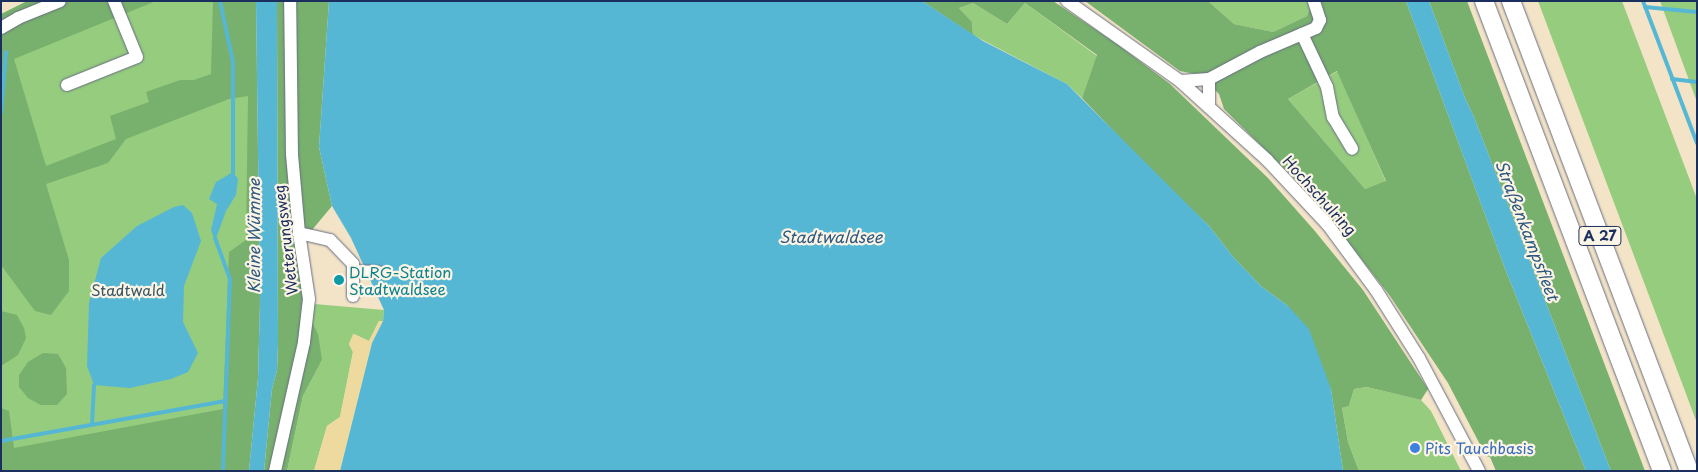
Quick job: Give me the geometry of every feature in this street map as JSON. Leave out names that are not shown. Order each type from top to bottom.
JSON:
[{"type":"highway","name":"A 27","points":[[1484,1],[1662,471]]},
{"type":"highway","name":"A 27","points":[[1510,1],[1689,471]]},
{"type":"street","points":[[1,28],[18,18],[60,1]]},
{"type":"street","points":[[67,85],[137,57],[114,1]]},
{"type":"street","name":"Wetterungsweg","points":[[275,471],[304,342],[309,299],[299,233],[292,154],[290,1]]},
{"type":"street","name":"Hochschulring","points":[[1067,1],[1180,81],[1267,160],[1328,225],[1376,290],[1419,358],[1479,471]]},
{"type":"street","points":[[1180,81],[1209,79],[1260,52],[1316,28],[1320,20],[1314,1]]},
{"type":"street","points":[[1302,34],[1326,87],[1334,117],[1352,148]]},
{"type":"street","points":[[1209,79],[1209,108]]},
{"type":"street","points":[[299,233],[330,240],[353,264],[353,296]]},
{"type":"street","points":[[353,271],[378,272]]},
{"type":"green space","points":[[27,1],[156,1],[14,59],[46,166],[116,139],[110,116],[149,102],[146,92],[180,80],[194,80],[211,74],[213,1],[256,1],[260,302],[258,378],[249,471],[1,471],[1,408],[9,411],[14,448],[223,409],[229,252],[246,240],[248,96],[229,99],[126,139],[108,163],[46,184],[69,260],[69,291],[51,315],[35,311],[1,265],[1,14]]},
{"type":"green space","name":"Stadtwald","points":[[101,1],[253,1],[244,471],[1,471],[1,49]]},
{"type":"green space","points":[[277,1],[329,1],[319,147],[332,206],[312,230],[295,231],[304,307],[318,334],[322,360],[303,396],[287,471],[264,471],[272,389],[277,370],[278,345]]},
{"type":"green space","points":[[922,1],[1053,1],[1117,44],[1170,84],[1268,178],[1363,290],[1428,389],[1421,400],[1367,387],[1354,389],[1349,406],[1342,408],[1348,442],[1359,471],[1343,471],[1331,389],[1288,306],[1262,287],[1234,258],[1209,226],[1149,168],[1082,98],[1097,55],[1025,3],[1007,24],[973,3],[959,8],[972,22],[973,35]]},
{"type":"green space","points":[[1085,1],[1208,1],[1234,24],[1273,32],[1307,16],[1311,5],[1309,1],[1406,1],[1504,266],[1586,471],[1496,471],[1490,457],[1486,456],[1448,383],[1390,296],[1313,197],[1224,109],[1219,94],[1200,75],[1180,71]],"holes":[[[1337,71],[1386,181],[1365,189],[1288,99]]]},
{"type":"green space","points":[[1208,1],[1309,1],[1311,5],[1307,16],[1273,32],[1234,24]]},
{"type":"green space","points":[[1429,1],[1467,1],[1645,471],[1611,471]]},
{"type":"green space","points":[[1538,1],[1622,1],[1697,199],[1697,423]]},
{"type":"green space","points":[[1660,1],[1697,1],[1697,102]]},
{"type":"green space","points":[[973,3],[1007,24],[1025,3],[1097,56],[1082,98],[1067,84],[973,35],[972,22],[959,8]]},
{"type":"green space","points":[[1338,71],[1386,182],[1365,189],[1288,99]]},
{"type":"green space","points":[[303,303],[384,310],[383,321],[379,321],[369,341],[354,334],[349,344],[353,352],[340,417],[327,426],[314,471],[287,471],[303,396],[322,360]]},
{"type":"green space","points":[[1,311],[17,315],[24,328],[26,338],[18,355],[1,366]]},
{"type":"green space","points":[[43,353],[58,354],[66,368],[67,394],[57,405],[41,405],[28,398],[19,387],[19,375],[28,362]]},
{"type":"green space","points":[[1367,387],[1421,400],[1431,411],[1461,471],[1359,471],[1348,442],[1342,408],[1349,406],[1354,389]]},
{"type":"sand","points":[[379,321],[383,321],[372,343],[340,471],[314,471],[327,426],[340,417],[353,352],[349,344],[353,334],[369,341]]},
{"type":"water","points":[[256,1],[277,1],[278,345],[277,370],[272,389],[264,471],[249,471],[258,378],[260,302]]},
{"type":"water","name":"Stadtwaldsee","points":[[329,1],[922,1],[983,41],[1067,84],[1209,226],[1234,258],[1262,287],[1288,306],[1309,329],[1331,389],[1343,471],[340,471],[372,343],[383,321],[384,310],[351,238],[332,206],[319,147]]},
{"type":"water","points":[[1406,1],[1429,1],[1611,471],[1586,471],[1504,266]]},
{"type":"water","points":[[233,172],[238,179],[236,195],[226,211],[215,241],[211,230],[217,204],[209,199],[216,182]]},
{"type":"water","points":[[183,205],[192,213],[201,241],[184,286],[183,322],[198,353],[188,372],[171,379],[130,388],[94,385],[87,366],[89,303],[101,258],[137,226],[174,207]]},
{"type":"waterway","points":[[220,1],[233,62],[233,176]]},
{"type":"waterway","points":[[1643,1],[1697,143]]},
{"type":"waterway","points":[[1645,7],[1697,12]]},
{"type":"waterway","points":[[1,113],[6,52]]},
{"type":"waterway","points":[[1672,79],[1697,82]]},
{"type":"waterway","points":[[215,238],[230,279],[223,471]]},
{"type":"waterway","points":[[92,425],[94,385]]},
{"type":"waterway","points":[[1,441],[225,401]]},
{"type":"place","name":"DLRG-Station Stadtwaldsee","points":[[339,280]]},
{"type":"place","name":"Pits Tauchbasis","points":[[1415,448]]},
{"type":"water label","name":"Straßenkampsfleet","points":[[1528,230]]},
{"type":"water label","name":"Kleine Wümme","points":[[253,236]]}]
